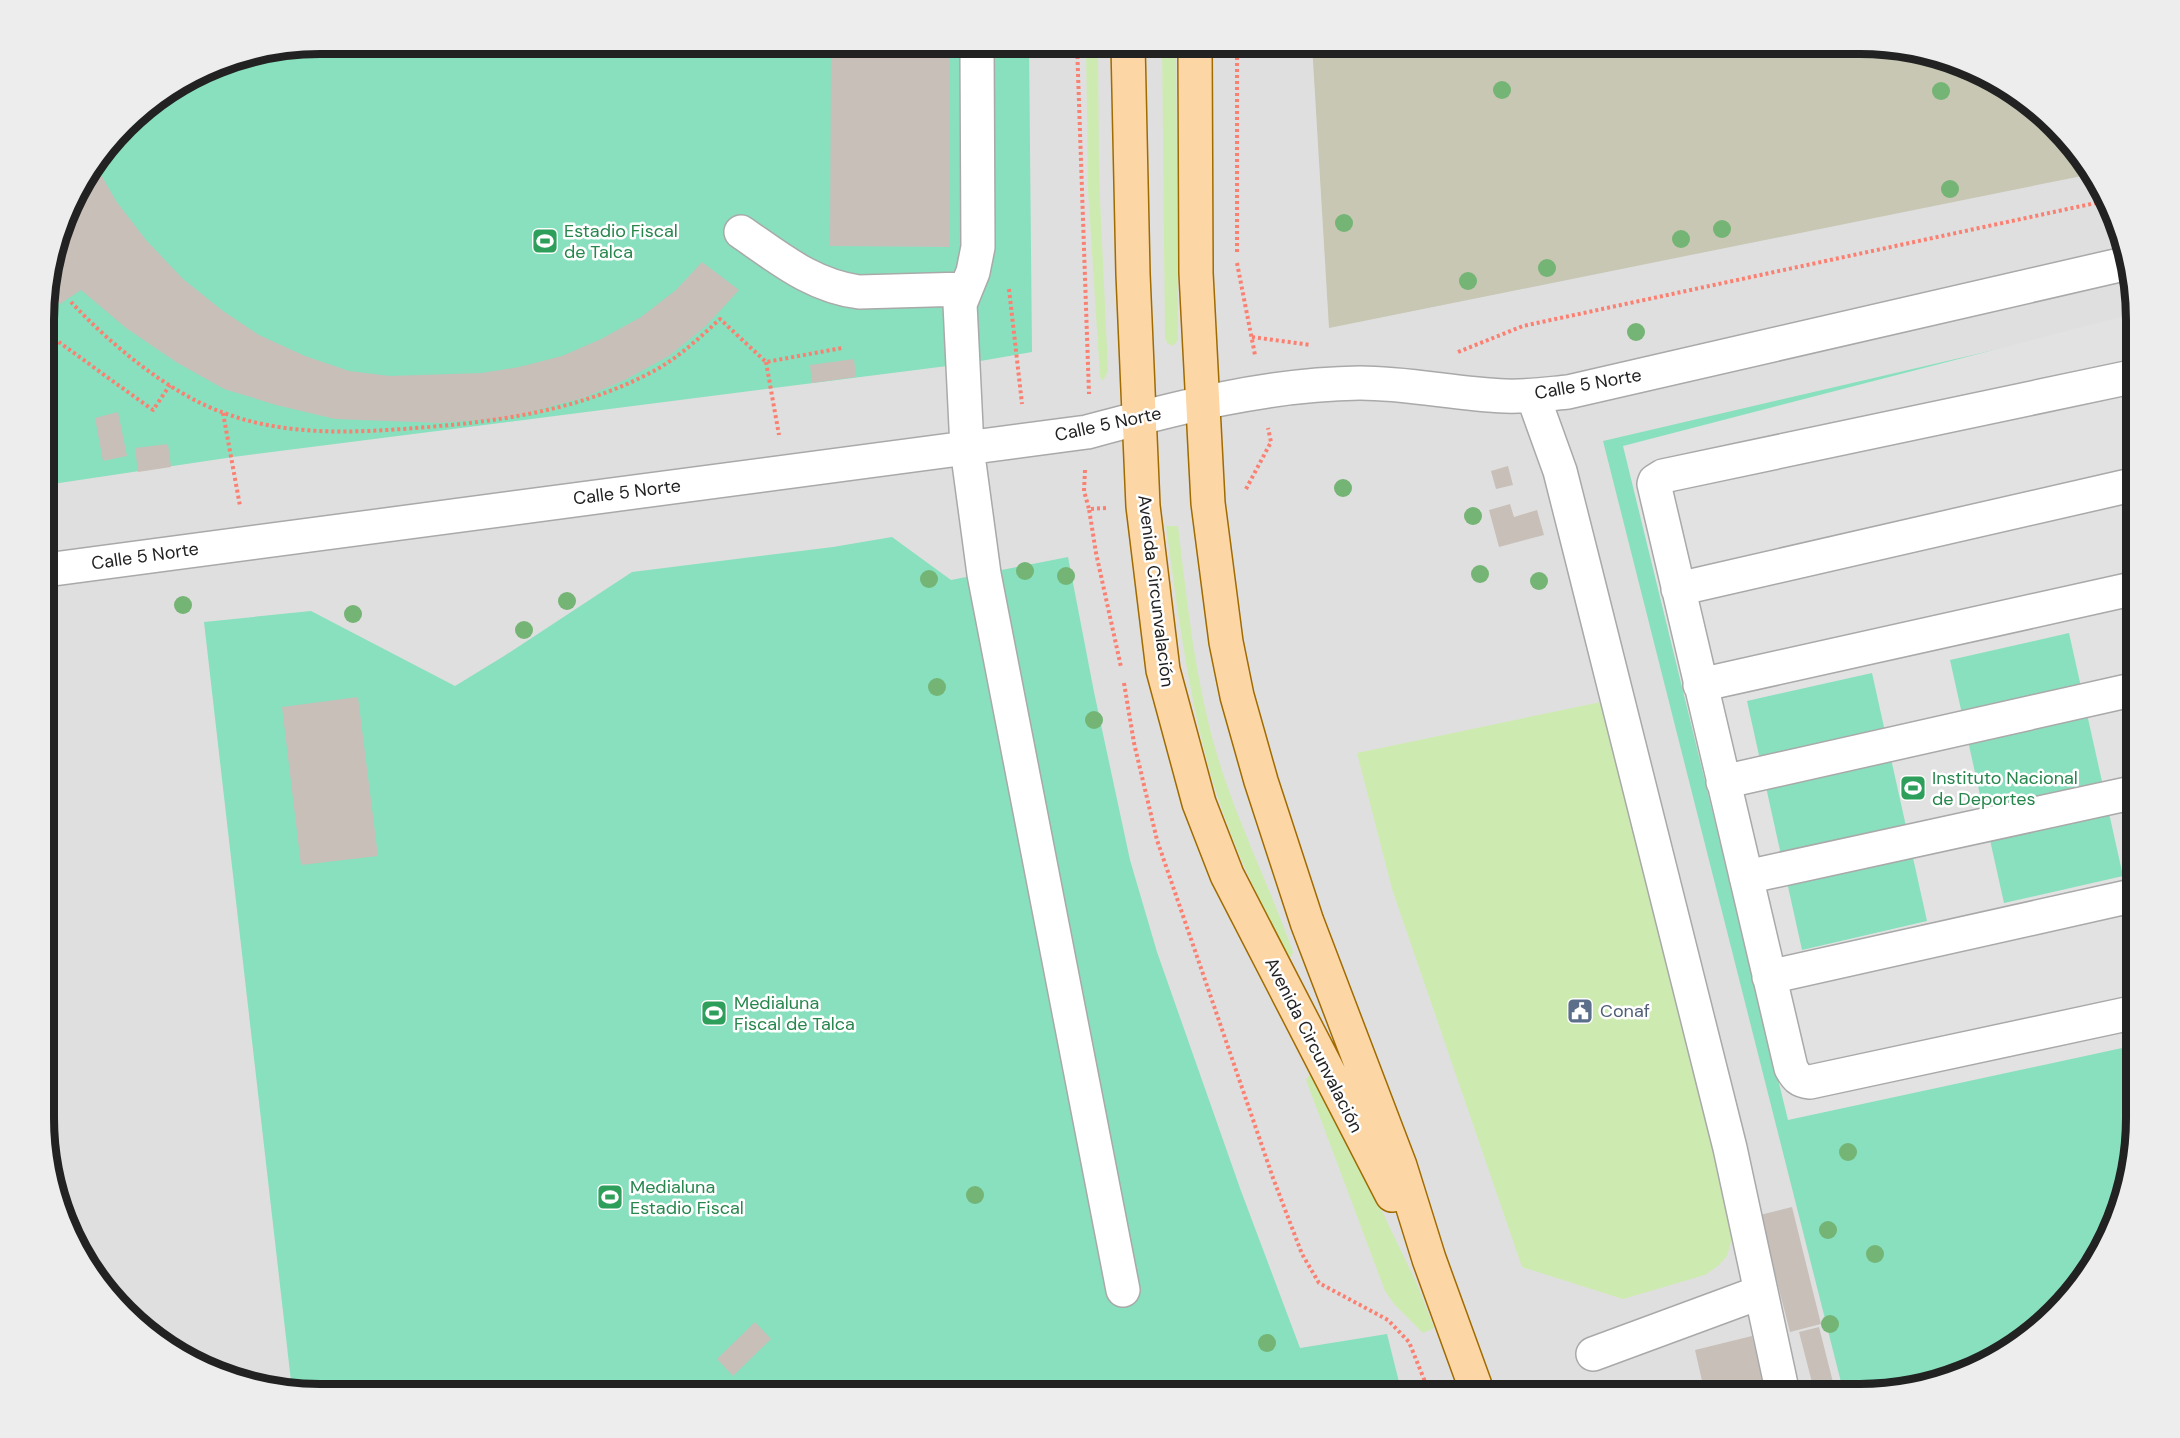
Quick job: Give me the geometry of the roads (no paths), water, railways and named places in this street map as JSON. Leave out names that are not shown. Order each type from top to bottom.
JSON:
[{"type":"main road","name":"Avenida Circunvalación","points":[[1128,54],[1133,273],[1143,506],[1162,670],[1199,803],[1227,875],[1382,1177],[1429,1259]]},
{"type":"main road","name":"Avenida Circunvalación","points":[[1195,54],[1197,273],[1208,503],[1226,642],[1237,696],[1261,781],[1307,922],[1400,1166],[1429,1259],[1474,1384]]},
{"type":"street","points":[[977,54],[978,247],[973,272],[960,304],[967,448],[984,574],[1123,1290]]},
{"type":"street","points":[[741,232],[804,275],[842,290],[859,292],[965,289]]},
{"type":"street","name":"Calle 5 Norte","points":[[54,569],[1087,432],[1261,391],[1357,383],[1506,396],[1568,392],[2120,265]]},
{"type":"street","points":[[2126,378],[1659,478],[1654,484],[1769,977],[1791,1068],[1796,1077],[1810,1082],[2126,1014]]},
{"type":"street","points":[[1533,396],[1560,471],[1581,554],[1730,1148],[1781,1384]]},
{"type":"street","points":[[1678,589],[2126,486]]},
{"type":"street","points":[[1700,685],[2126,590]]},
{"type":"street","points":[[1724,782],[2126,691]]},
{"type":"street","points":[[1746,877],[2126,794]]},
{"type":"street","points":[[1769,977],[2126,897]]},
{"type":"street","points":[[1593,1353],[1761,1292]]},
{"type":"place","name":"Estadio Fiscal de Talca","points":[[545,241]]},
{"type":"place","name":"Instituto Nacional de Deportes","points":[[1913,788]]},
{"type":"place","name":"Conaf","points":[[1580,1011]]},
{"type":"place","name":"Medialuna Fiscal de Talca","points":[[714,1013]]},
{"type":"place","name":"Medialuna Estadio Fiscal","points":[[610,1197]]}]
